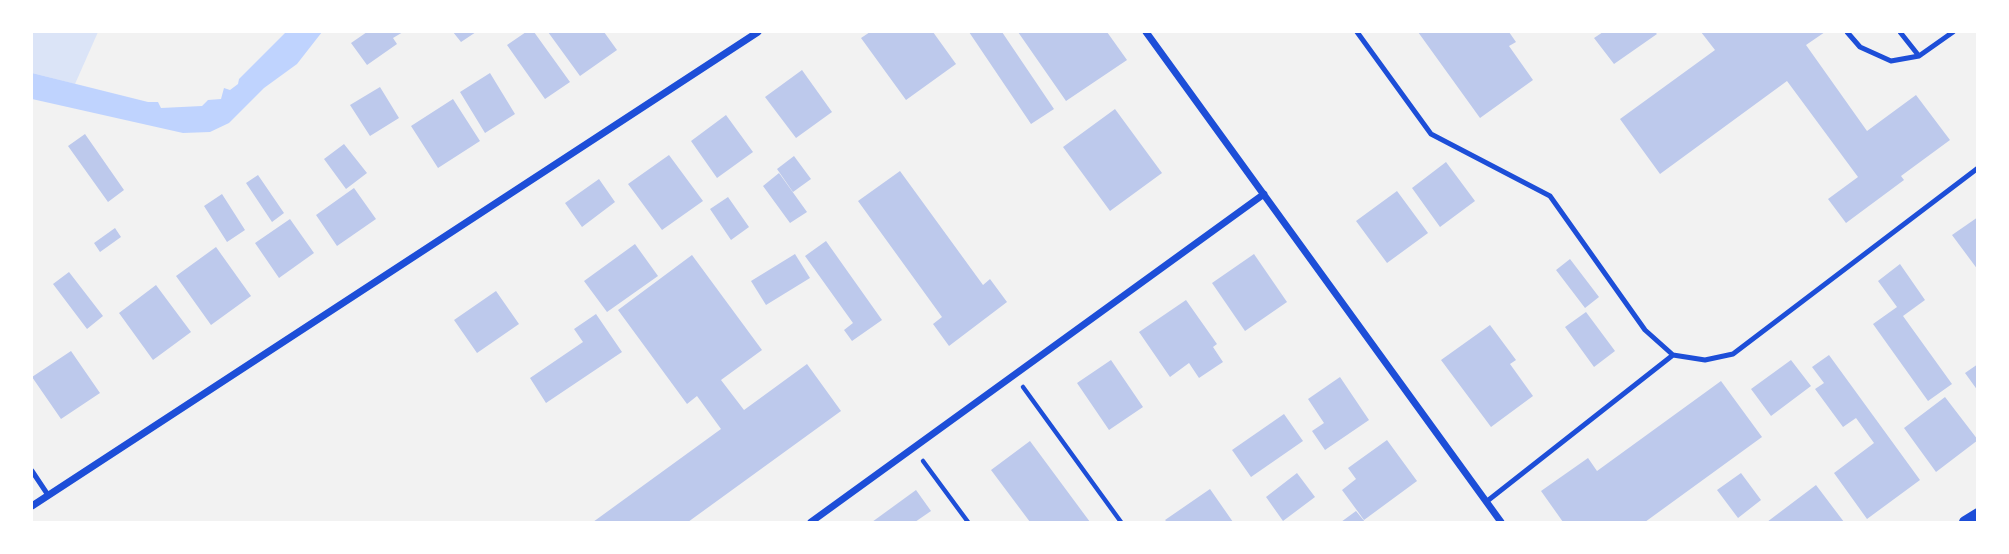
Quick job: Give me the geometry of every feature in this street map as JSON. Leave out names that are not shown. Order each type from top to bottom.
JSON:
[{"type":"street","points":[[32,506],[758,32]]},
{"type":"street","points":[[1146,32],[1501,523]]},
{"type":"street","points":[[811,523],[1264,194]]},
{"type":"street","points":[[1965,523],[1978,513]]},
{"type":"lane","points":[[1357,32],[1431,134],[1550,196],[1645,330],[1673,355],[1705,360],[1733,355],[1978,168]]},
{"type":"lane","points":[[1847,32],[1860,47],[1891,61],[1919,56],[1953,32]]},
{"type":"lane","points":[[1900,32],[1919,56]]},
{"type":"lane","points":[[1486,502],[1673,355]]},
{"type":"lane","points":[[32,471],[48,495]]},
{"type":"path","points":[[1015,374],[1121,523]]},
{"type":"path","points":[[914,448],[968,523]]},
{"type":"shaded area","points":[[32,32],[98,32],[75,84],[32,73]]},
{"type":"water","points":[[286,32],[322,32],[297,64],[264,88],[229,123],[210,132],[183,133],[32,99],[32,73],[148,102],[158,102],[161,108],[202,106],[208,100],[221,99],[224,88],[230,90],[238,84],[239,79]]},
{"type":"building","points":[[367,32],[403,32],[393,38],[397,44],[367,65],[351,43]]},
{"type":"building","points":[[453,32],[476,32],[461,42]]},
{"type":"building","points":[[526,32],[534,32],[570,82],[545,99],[507,45]]},
{"type":"building","points":[[548,32],[604,32],[617,50],[580,76]]},
{"type":"building","points":[[870,32],[933,32],[956,64],[906,100],[861,38]]},
{"type":"building","points":[[969,32],[1002,32],[1054,109],[1031,124]]},
{"type":"building","points":[[1018,32],[1107,32],[1127,60],[1066,101]]},
{"type":"building","points":[[1418,32],[1509,32],[1516,42],[1509,46],[1533,80],[1480,118]]},
{"type":"building","points":[[1603,32],[1657,34],[1614,64],[1594,38]]},
{"type":"building","points":[[1701,32],[1825,32],[1806,45],[1867,131],[1916,95],[1950,140],[1901,176],[1904,180],[1846,223],[1828,199],[1858,177],[1787,81],[1660,174],[1620,119],[1715,50]]},
{"type":"building","points":[[802,70],[832,112],[796,138],[765,97]]},
{"type":"building","points":[[490,73],[515,114],[485,133],[460,92]]},
{"type":"building","points":[[380,87],[399,118],[370,136],[350,105]]},
{"type":"building","points":[[453,99],[480,141],[438,168],[411,126]]},
{"type":"building","points":[[1115,109],[1162,173],[1110,211],[1063,147]]},
{"type":"building","points":[[726,115],[753,152],[717,178],[691,141]]},
{"type":"building","points":[[85,134],[124,190],[108,202],[68,146]]},
{"type":"building","points":[[344,144],[367,173],[346,189],[324,159]]},
{"type":"building","points":[[669,155],[703,201],[662,230],[628,184]]},
{"type":"building","points":[[794,156],[811,179],[793,192],[777,169]]},
{"type":"building","points":[[1446,162],[1475,201],[1440,227],[1412,188]]},
{"type":"building","points":[[900,171],[983,285],[990,279],[1007,302],[949,346],[933,324],[942,317],[858,201]]},
{"type":"building","points":[[779,173],[807,212],[790,223],[763,186]]},
{"type":"building","points":[[258,175],[284,213],[272,222],[246,183]]},
{"type":"building","points":[[599,179],[615,202],[582,227],[565,203]]},
{"type":"building","points":[[354,188],[376,219],[337,246],[316,215]]},
{"type":"building","points":[[1397,191],[1428,233],[1387,263],[1356,221]]},
{"type":"building","points":[[222,194],[245,230],[227,242],[204,206]]},
{"type":"building","points":[[728,197],[749,227],[731,240],[710,209]]},
{"type":"building","points":[[1978,217],[1978,270],[1952,235]]},
{"type":"building","points":[[290,219],[314,253],[279,278],[255,243]]},
{"type":"building","points":[[115,228],[121,237],[100,252],[94,243]]},
{"type":"building","points":[[826,241],[882,320],[852,341],[844,330],[853,323],[805,256]]},
{"type":"building","points":[[635,244],[658,276],[607,312],[584,281]]},
{"type":"building","points":[[216,247],[251,296],[211,325],[176,276]]},
{"type":"building","points":[[795,254],[810,278],[766,305],[751,281]]},
{"type":"building","points":[[1254,254],[1287,302],[1245,331],[1212,283]]},
{"type":"building","points":[[692,255],[762,350],[721,380],[744,410],[807,364],[841,411],[688,522],[593,522],[721,429],[697,396],[687,404],[618,310]]},
{"type":"building","points":[[1570,259],[1599,297],[1585,308],[1556,270]]},
{"type":"building","points":[[1900,264],[1925,300],[1903,316],[1952,384],[1928,401],[1873,324],[1897,307],[1878,281]]},
{"type":"building","points":[[69,272],[103,316],[87,329],[53,284]]},
{"type":"building","points":[[156,285],[191,332],[153,360],[119,313]]},
{"type":"building","points":[[496,291],[519,324],[477,353],[454,320]]},
{"type":"building","points":[[1186,300],[1217,344],[1213,347],[1223,362],[1199,378],[1189,363],[1170,377],[1139,332]]},
{"type":"building","points":[[1586,312],[1615,351],[1594,367],[1565,327]]},
{"type":"building","points":[[596,314],[622,352],[546,403],[530,378],[583,342],[574,329]]},
{"type":"building","points":[[1490,325],[1516,360],[1510,364],[1533,396],[1491,427],[1441,360]]},
{"type":"building","points":[[71,351],[100,393],[61,419],[32,377]]},
{"type":"building","points":[[1829,355],[1920,480],[1867,519],[1834,473],[1874,443],[1856,418],[1843,427],[1815,389],[1824,383],[1812,367]]},
{"type":"building","points":[[1111,360],[1143,407],[1109,430],[1077,383]]},
{"type":"building","points":[[1791,360],[1811,386],[1771,416],[1751,389]]},
{"type":"building","points":[[1978,364],[1978,391],[1965,373]]},
{"type":"building","points":[[1340,377],[1369,420],[1325,450],[1312,431],[1324,423],[1308,399]]},
{"type":"building","points":[[1721,381],[1762,437],[1645,522],[1563,522],[1541,491],[1588,458],[1597,471]]},
{"type":"building","points":[[1945,397],[1978,440],[1936,472],[1904,428]]},
{"type":"building","points":[[1284,414],[1303,441],[1251,477],[1232,450]]},
{"type":"building","points":[[1387,440],[1417,481],[1364,520],[1342,490],[1356,479],[1348,468]]},
{"type":"building","points":[[1030,441],[1090,522],[1030,522],[991,470]]},
{"type":"building","points":[[1297,473],[1315,497],[1283,521],[1266,497]]},
{"type":"building","points":[[1741,473],[1761,500],[1738,518],[1717,490]]},
{"type":"building","points":[[1816,485],[1844,522],[1767,522]]},
{"type":"building","points":[[1210,489],[1233,522],[1165,520]]},
{"type":"building","points":[[916,490],[931,511],[915,522],[872,522]]},
{"type":"building","points":[[1356,511],[1365,522],[1341,522]]}]
